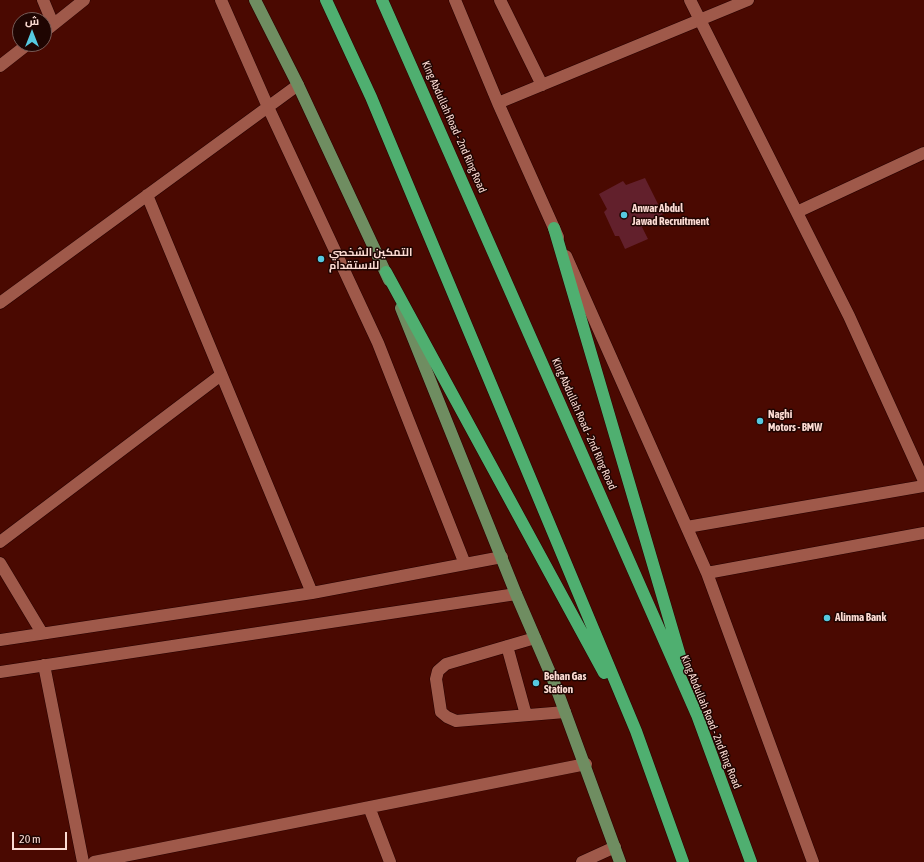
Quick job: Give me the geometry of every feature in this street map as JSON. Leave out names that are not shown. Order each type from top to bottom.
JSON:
[{"type":"highway","points":[[326,0],[371,97],[636,731],[684,862]]},
{"type":"highway","name":"King Abdullah Road - 2nd Ring Road","points":[[382,0],[697,715],[751,862]]},
{"type":"highway","points":[[554,228],[697,715]]},
{"type":"highway","points":[[386,272],[636,731]]},
{"type":"main road","points":[[255,0],[298,84],[386,272],[586,764],[620,862]]},
{"type":"street","points":[[43,0],[46,12]]},
{"type":"street","points":[[52,26],[84,0]]},
{"type":"street","points":[[221,0],[268,107],[378,343],[465,564]]},
{"type":"street","points":[[455,0],[498,103],[707,573],[813,862]]},
{"type":"street","points":[[500,0],[542,85]]},
{"type":"street","points":[[690,0],[849,316],[924,482]]},
{"type":"street","points":[[498,103],[748,0]]},
{"type":"street","points":[[0,66],[18,52]]},
{"type":"street","points":[[0,303],[298,84]]},
{"type":"street","points":[[797,212],[922,157]]},
{"type":"street","points":[[147,196],[312,593]]},
{"type":"street","points":[[0,542],[222,375]]},
{"type":"street","points":[[687,527],[924,486]]},
{"type":"street","points":[[707,573],[924,533]]},
{"type":"street","points":[[0,640],[312,593],[502,557]]},
{"type":"street","points":[[0,563],[42,634]]},
{"type":"street","points":[[0,672],[516,594]]},
{"type":"street","points":[[535,638],[446,664],[438,671],[436,680],[441,712],[447,718],[456,720],[565,712]]},
{"type":"street","points":[[507,646],[526,715]]},
{"type":"street","points":[[44,665],[83,862]]},
{"type":"street","points":[[94,862],[586,764]]},
{"type":"street","points":[[369,807],[390,862]]},
{"type":"street","points":[[582,862],[615,847]]},
{"type":"building","points":[[645,178],[663,214],[642,227],[648,239],[625,249],[619,236],[615,236],[604,212],[607,209],[599,194],[623,181],[626,185]]},
{"type":"place","name":"Anwar Abdul Jawad Recruitment","points":[[624,215]]},
{"type":"place","name":"التمكين الشخصي للاستقدام","points":[[321,259]]},
{"type":"place","name":"Naghi Motors - BMW","points":[[760,421]]},
{"type":"place","name":"Alinma Bank","points":[[827,618]]},
{"type":"place","name":"Behan Gas Station","points":[[536,683]]}]
